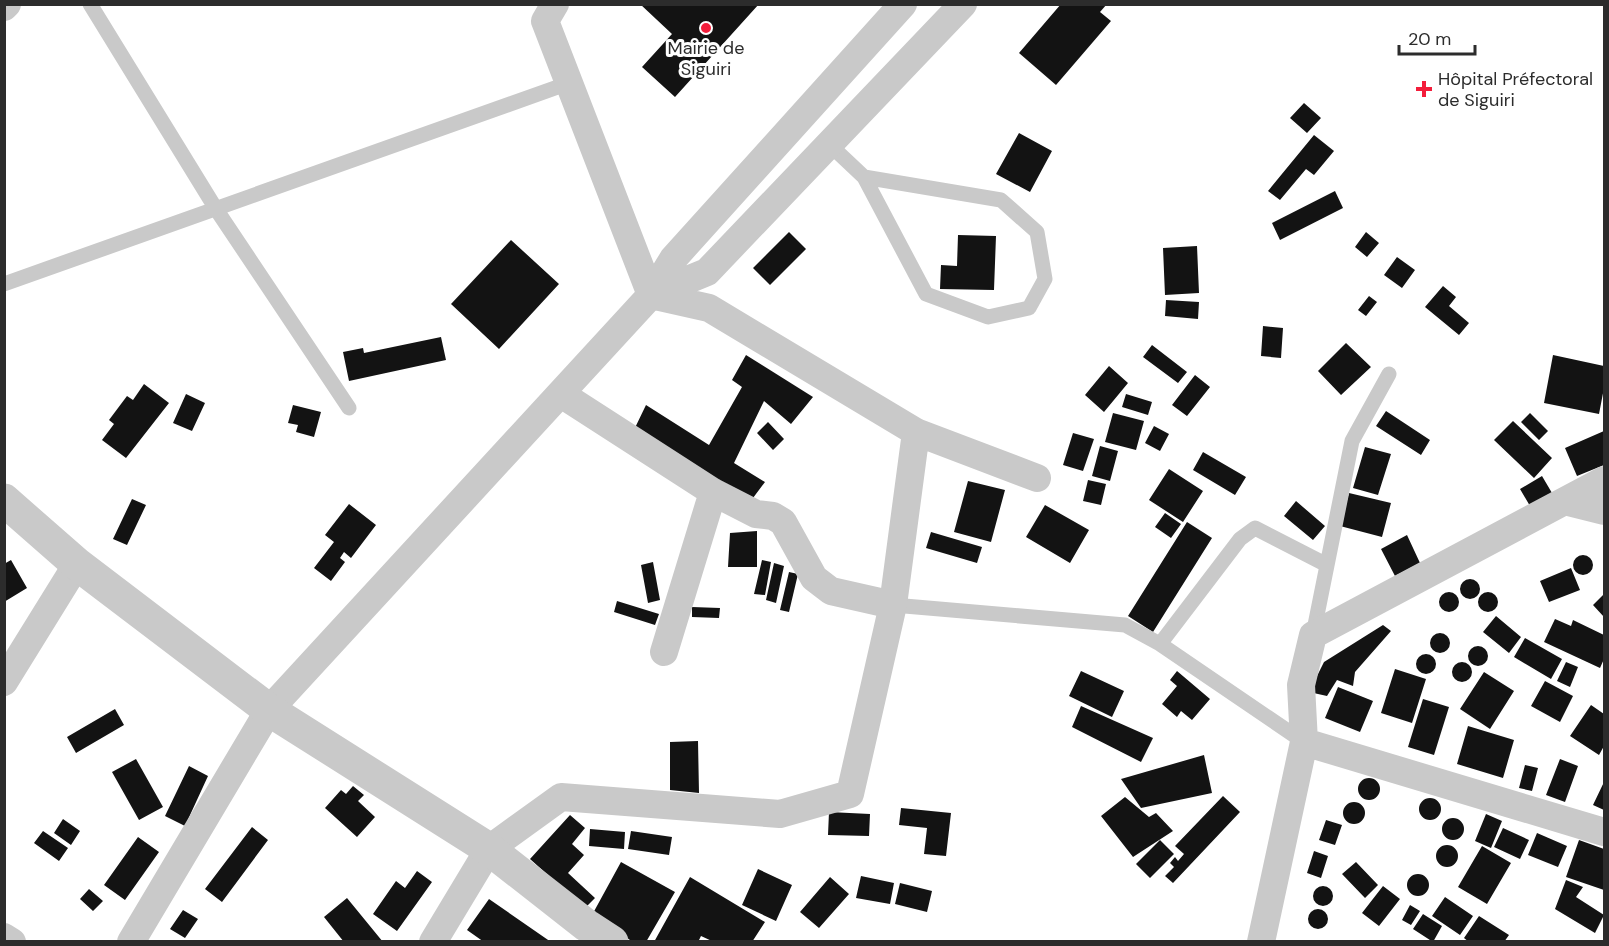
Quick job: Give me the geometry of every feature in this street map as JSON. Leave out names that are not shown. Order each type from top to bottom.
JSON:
[{"type":"street","points":[[555,4],[545,21],[651,295]]},
{"type":"street","points":[[131,942],[269,710],[651,295],[673,259],[903,4]]},
{"type":"street","points":[[651,295],[707,272],[963,4]]},
{"type":"street","points":[[651,295],[709,308],[916,432],[1037,478]]},
{"type":"street","points":[[561,394],[713,492],[756,514],[773,516],[783,522],[814,578],[831,591],[893,605]]},
{"type":"street","points":[[433,942],[489,849],[561,797],[780,814],[850,794],[893,605],[916,432]]},
{"type":"street","points":[[1261,942],[1304,742],[1301,685],[1313,634],[1568,502],[1605,480]]},
{"type":"street","points":[[664,652],[713,492]]},
{"type":"street","points":[[4,500],[77,564],[269,710],[489,849],[586,926],[612,942]]},
{"type":"street","points":[[1568,502],[1605,511]]},
{"type":"street","points":[[4,682],[77,564]]},
{"type":"street","points":[[1304,742],[1605,832]]},
{"type":"street","points":[[4,937],[12,942]]},
{"type":"lane","points":[[90,4],[216,209],[349,408]]},
{"type":"lane","points":[[4,284],[569,83]]},
{"type":"lane","points":[[829,144],[864,177],[926,294],[988,317],[1029,308],[1045,279],[1037,232],[1000,200],[864,177]]},
{"type":"lane","points":[[1313,634],[1352,441],[1389,374]]},
{"type":"lane","points":[[1160,644],[1240,539],[1255,528],[1328,565]]},
{"type":"lane","points":[[893,605],[1125,625],[1160,644],[1304,742]]},
{"type":"building","points":[[640,4],[759,4],[675,97],[642,67],[672,34]]},
{"type":"building","points":[[1061,4],[1107,4],[1100,12],[1111,21],[1056,85],[1019,53]]},
{"type":"building","points":[[1304,103],[1321,118],[1307,133],[1290,118]]},
{"type":"building","points":[[1019,133],[1052,151],[1030,192],[996,174]]},
{"type":"building","points":[[1314,135],[1334,151],[1314,175],[1306,169],[1280,200],[1268,191]]},
{"type":"building","points":[[1335,191],[1343,208],[1280,240],[1272,223]]},
{"type":"building","points":[[789,232],[806,249],[770,285],[753,268]]},
{"type":"building","points":[[1366,232],[1379,243],[1367,257],[1355,247]]},
{"type":"building","points":[[958,235],[996,236],[994,290],[940,289],[941,265],[957,266]]},
{"type":"building","points":[[511,240],[559,284],[499,349],[451,304]]},
{"type":"building","points":[[1197,246],[1199,293],[1165,295],[1163,248]]},
{"type":"building","points":[[1397,257],[1415,270],[1402,288],[1384,275]]},
{"type":"building","points":[[1443,286],[1456,297],[1449,306],[1469,323],[1459,335],[1425,307]]},
{"type":"building","points":[[1369,296],[1377,302],[1366,316],[1358,310]]},
{"type":"building","points":[[1166,300],[1199,302],[1198,319],[1165,316]]},
{"type":"building","points":[[1263,326],[1283,328],[1281,358],[1261,356]]},
{"type":"building","points":[[441,337],[446,360],[349,381],[343,352],[363,348],[364,353]]},
{"type":"building","points":[[1346,343],[1371,367],[1341,395],[1318,371]]},
{"type":"building","points":[[1152,345],[1187,372],[1178,383],[1143,357]]},
{"type":"building","points":[[746,355],[813,397],[791,424],[764,401],[734,463],[765,482],[747,506],[632,434],[646,405],[709,445],[742,387],[732,380]]},
{"type":"building","points":[[1553,355],[1604,366],[1604,388],[1599,414],[1544,403]]},
{"type":"building","points":[[1109,366],[1128,383],[1104,412],[1085,395]]},
{"type":"building","points":[[1195,375],[1210,387],[1187,416],[1172,405]]},
{"type":"building","points":[[144,384],[169,403],[126,458],[102,440],[114,424],[109,420],[127,396],[133,400]]},
{"type":"building","points":[[186,394],[205,403],[192,431],[173,423]]},
{"type":"building","points":[[1126,394],[1152,402],[1148,415],[1122,407]]},
{"type":"building","points":[[293,405],[321,412],[314,437],[296,432],[298,425],[288,423]]},
{"type":"building","points":[[1386,411],[1430,440],[1421,455],[1376,426]]},
{"type":"building","points":[[1113,413],[1144,421],[1136,450],[1105,442]]},
{"type":"building","points":[[1530,413],[1548,431],[1539,440],[1521,422]]},
{"type":"building","points":[[1513,421],[1552,458],[1534,478],[1494,440]]},
{"type":"building","points":[[768,422],[784,439],[773,450],[757,433]]},
{"type":"building","points":[[1154,426],[1169,434],[1160,451],[1145,443]]},
{"type":"building","points":[[1604,431],[1604,465],[1577,476],[1565,448]]},
{"type":"building","points":[[1073,433],[1094,439],[1083,471],[1063,465]]},
{"type":"building","points":[[1100,446],[1118,451],[1110,481],[1092,476]]},
{"type":"building","points":[[1365,447],[1391,454],[1378,495],[1353,488]]},
{"type":"building","points":[[1203,452],[1246,477],[1235,495],[1193,470]]},
{"type":"building","points":[[1169,469],[1203,491],[1183,522],[1149,500]]},
{"type":"building","points":[[1542,476],[1552,493],[1530,506],[1520,489]]},
{"type":"building","points":[[1088,480],[1106,484],[1101,505],[1083,501]]},
{"type":"building","points":[[968,481],[1005,490],[991,542],[954,532]]},
{"type":"building","points":[[1349,493],[1391,503],[1382,537],[1340,526]]},
{"type":"building","points":[[132,499],[146,505],[127,545],[113,539]]},
{"type":"building","points":[[1296,501],[1325,526],[1313,540],[1284,516]]},
{"type":"building","points":[[349,504],[376,525],[351,558],[344,552],[340,558],[345,562],[331,581],[314,568],[334,542],[325,535]]},
{"type":"building","points":[[1045,505],[1089,530],[1070,563],[1026,537]]},
{"type":"building","points":[[1165,513],[1181,524],[1171,538],[1155,527]]},
{"type":"building","points":[[1187,522],[1212,538],[1153,632],[1128,616]]},
{"type":"building","points":[[757,531],[757,567],[728,567],[730,533]]},
{"type":"building","points":[[931,532],[982,547],[977,563],[926,548]]},
{"type":"building","points":[[1407,535],[1420,563],[1395,576],[1381,549]]},
{"type":"building","points":[[1583,555],[1590,558],[1593,565],[1590,572],[1583,575],[1576,572],[1573,565],[1576,558]]},
{"type":"building","points":[[11,560],[27,588],[4,602],[4,564]]},
{"type":"building","points":[[762,560],[771,562],[765,595],[754,594]]},
{"type":"building","points":[[653,562],[660,600],[648,603],[641,565]]},
{"type":"building","points":[[774,563],[784,566],[776,603],[766,600]]},
{"type":"building","points":[[1571,568],[1580,590],[1549,602],[1540,581]]},
{"type":"building","points":[[789,572],[798,574],[789,612],[780,610]]},
{"type":"building","points":[[1470,579],[1477,582],[1480,589],[1477,596],[1470,599],[1463,596],[1460,589],[1463,582]]},
{"type":"building","points":[[1449,592],[1456,595],[1459,602],[1456,609],[1449,612],[1442,609],[1439,602],[1442,595]]},
{"type":"building","points":[[1488,592],[1495,595],[1498,602],[1495,609],[1488,612],[1481,609],[1478,602],[1481,595]]},
{"type":"building","points":[[1604,594],[1604,617],[1593,605]]},
{"type":"building","points":[[617,601],[659,614],[655,625],[614,612]]},
{"type":"building","points":[[692,607],[720,608],[719,618],[692,617]]},
{"type":"building","points":[[1496,616],[1521,637],[1509,653],[1483,632]]},
{"type":"building","points":[[1555,619],[1571,626],[1573,620],[1604,635],[1604,659],[1600,668],[1544,642]]},
{"type":"building","points":[[1383,625],[1391,631],[1355,672],[1353,686],[1337,680],[1327,696],[1309,692],[1324,662]]},
{"type":"building","points":[[1440,633],[1447,636],[1450,643],[1447,650],[1440,653],[1433,650],[1430,643],[1433,636]]},
{"type":"building","points":[[1525,638],[1562,659],[1551,679],[1514,657]]},
{"type":"building","points":[[1478,646],[1485,649],[1488,656],[1485,663],[1478,666],[1471,663],[1468,656],[1471,649]]},
{"type":"building","points":[[1426,654],[1433,657],[1436,664],[1433,671],[1426,674],[1419,671],[1416,664],[1419,657]]},
{"type":"building","points":[[1462,662],[1469,665],[1472,672],[1469,679],[1462,682],[1455,679],[1452,672],[1455,665]]},
{"type":"building","points":[[1566,662],[1578,667],[1570,687],[1557,681]]},
{"type":"building","points":[[1395,669],[1426,679],[1412,723],[1381,713]]},
{"type":"building","points":[[1081,671],[1124,691],[1112,717],[1069,696]]},
{"type":"building","points":[[1177,671],[1210,699],[1192,720],[1181,711],[1177,717],[1162,704],[1177,686],[1170,680]]},
{"type":"building","points":[[1484,672],[1514,691],[1490,729],[1460,709]]},
{"type":"building","points":[[1545,681],[1573,696],[1560,722],[1531,706]]},
{"type":"building","points":[[1338,687],[1373,701],[1360,732],[1325,718]]},
{"type":"building","points":[[1423,699],[1449,707],[1434,755],[1408,747]]},
{"type":"building","points":[[1591,705],[1604,714],[1604,746],[1599,755],[1570,736]]},
{"type":"building","points":[[1081,706],[1153,738],[1141,762],[1072,727]]},
{"type":"building","points":[[115,709],[124,725],[76,753],[67,737]]},
{"type":"building","points":[[1468,726],[1514,740],[1503,778],[1457,764]]},
{"type":"building","points":[[698,741],[699,793],[670,790],[670,742]]},
{"type":"building","points":[[1204,755],[1212,793],[1141,808],[1121,779]]},
{"type":"building","points":[[136,759],[163,807],[139,820],[112,772]]},
{"type":"building","points":[[1560,759],[1578,766],[1565,802],[1546,795]]},
{"type":"building","points":[[1525,765],[1538,768],[1532,791],[1519,788]]},
{"type":"building","points":[[189,766],[208,776],[185,826],[165,816]]},
{"type":"building","points":[[1369,778],[1377,781],[1380,789],[1377,797],[1369,800],[1361,797],[1358,789],[1361,781]]},
{"type":"building","points":[[1604,782],[1604,810],[1593,805]]},
{"type":"building","points":[[353,786],[364,795],[358,801],[375,817],[357,837],[325,808],[341,790],[346,794]]},
{"type":"building","points":[[1223,796],[1240,812],[1173,883],[1165,876],[1174,867],[1170,863],[1175,857],[1178,861],[1184,854],[1175,846]]},
{"type":"building","points":[[1125,797],[1149,817],[1156,813],[1173,831],[1133,857],[1101,816]]},
{"type":"building","points":[[1430,798],[1438,801],[1441,809],[1438,817],[1430,820],[1422,817],[1419,809],[1422,801]]},
{"type":"building","points":[[1354,802],[1362,805],[1365,813],[1362,821],[1354,824],[1346,821],[1343,813],[1346,805]]},
{"type":"building","points":[[901,808],[951,813],[946,856],[924,854],[927,828],[899,825]]},
{"type":"building","points":[[829,812],[870,814],[869,836],[828,835]]},
{"type":"building","points":[[1486,814],[1502,821],[1491,848],[1475,841]]},
{"type":"building","points":[[570,815],[585,828],[572,844],[584,855],[568,873],[595,898],[585,908],[530,859]]},
{"type":"building","points":[[1453,818],[1461,821],[1464,829],[1461,837],[1453,840],[1445,837],[1442,829],[1445,821]]},
{"type":"building","points":[[63,819],[80,831],[71,845],[54,833]]},
{"type":"building","points":[[1326,820],[1342,825],[1335,845],[1319,840]]},
{"type":"building","points":[[252,827],[268,840],[222,902],[205,889]]},
{"type":"building","points":[[1503,828],[1529,840],[1520,859],[1494,847]]},
{"type":"building","points":[[590,829],[625,832],[624,849],[589,846]]},
{"type":"building","points":[[43,831],[68,848],[59,861],[34,843]]},
{"type":"building","points":[[631,831],[672,837],[669,855],[628,849]]},
{"type":"building","points":[[1537,833],[1567,846],[1558,867],[1528,855]]},
{"type":"building","points":[[138,837],[159,852],[125,900],[104,885]]},
{"type":"building","points":[[1160,840],[1174,854],[1150,878],[1136,864]]},
{"type":"building","points":[[1579,840],[1604,849],[1604,890],[1566,877]]},
{"type":"building","points":[[1447,845],[1455,848],[1458,856],[1455,864],[1447,867],[1439,864],[1436,856],[1439,848]]},
{"type":"building","points":[[1482,846],[1511,863],[1487,904],[1458,887]]},
{"type":"building","points":[[1314,851],[1328,856],[1321,878],[1307,873]]},
{"type":"building","points":[[621,862],[675,892],[646,942],[633,942],[592,915]]},
{"type":"building","points":[[1356,862],[1378,885],[1365,898],[1342,874]]},
{"type":"building","points":[[758,869],[792,885],[776,921],[742,905]]},
{"type":"building","points":[[417,871],[432,882],[397,931],[373,914],[396,881],[405,888]]},
{"type":"building","points":[[1418,874],[1426,877],[1429,885],[1426,893],[1418,896],[1410,893],[1407,885],[1410,877]]},
{"type":"building","points":[[861,876],[894,883],[890,904],[856,898]]},
{"type":"building","points":[[690,877],[765,922],[752,942],[714,942],[701,936],[698,942],[654,942]]},
{"type":"building","points":[[830,877],[849,894],[819,928],[800,912]]},
{"type":"building","points":[[1566,880],[1583,887],[1576,897],[1604,915],[1595,933],[1555,909]]},
{"type":"building","points":[[900,883],[932,891],[927,912],[895,904]]},
{"type":"building","points":[[1323,886],[1330,889],[1333,896],[1330,903],[1323,906],[1316,903],[1313,896],[1316,889]]},
{"type":"building","points":[[1383,886],[1400,899],[1379,926],[1362,913]]},
{"type":"building","points":[[89,889],[103,901],[93,911],[80,899]]},
{"type":"building","points":[[1445,897],[1473,916],[1460,935],[1432,916]]},
{"type":"building","points":[[347,898],[383,942],[344,942],[324,917]]},
{"type":"building","points":[[489,899],[551,942],[484,942],[467,930]]},
{"type":"building","points":[[1410,905],[1420,911],[1411,925],[1402,920]]},
{"type":"building","points":[[1318,909],[1325,912],[1328,919],[1325,926],[1318,929],[1311,926],[1308,919],[1311,912]]},
{"type":"building","points":[[183,910],[198,919],[185,938],[170,929]]},
{"type":"building","points":[[1423,914],[1442,926],[1433,942],[1413,929]]},
{"type":"building","points":[[1479,916],[1509,935],[1504,942],[1469,942],[1464,938]]},
{"type":"place","name":"Mairie de Siguiri","points":[[706,28]]},
{"type":"place","name":"Hôpital Préfectoral de Siguiri","points":[[1424,89]]}]
